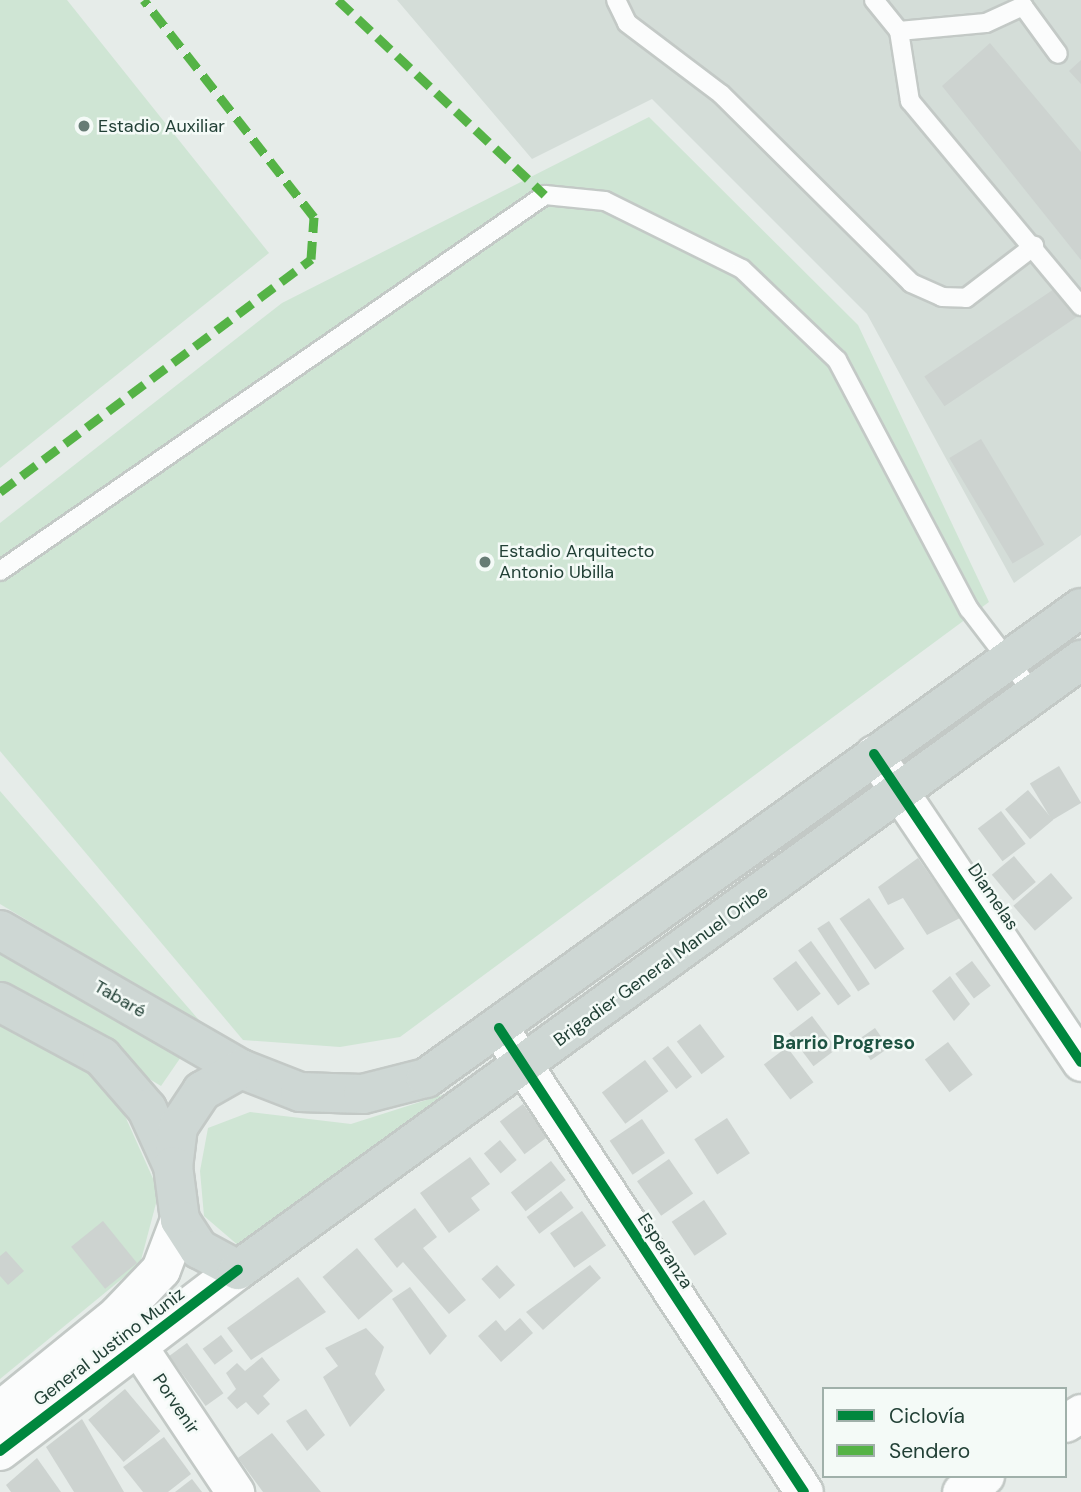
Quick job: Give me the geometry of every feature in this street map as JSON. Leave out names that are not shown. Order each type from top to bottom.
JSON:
[{"type":"main road","points":[[238,1270],[199,1249],[180,1220],[173,1166],[178,1127],[202,1091],[241,1069],[300,1092],[363,1094],[426,1078],[499,1028],[874,754],[1008,660],[1077,617]]},
{"type":"main road","name":"Brigadier General Manuel Oribe","points":[[238,1270],[1081,660]]},
{"type":"main road","name":"Tabaré","points":[[0,930],[241,1069]]},
{"type":"main road","points":[[0,1002],[102,1057],[147,1109],[173,1166]]},
{"type":"street","name":"Diamelas","points":[[874,754],[1081,1062]]},
{"type":"street","name":"Esperanza","points":[[499,1028],[522,1067],[803,1492]]},
{"type":"street","name":"General Justino Muniz","points":[[0,1411],[118,1315],[161,1270],[180,1220]]},
{"type":"street","name":"General Justino Muniz","points":[[0,1451],[140,1349],[238,1270]]},
{"type":"street","name":"Porvenir","points":[[118,1315],[235,1492]]},
{"type":"street","points":[[961,1492],[982,1478]]},
{"type":"lane","points":[[616,0],[627,23],[721,94],[911,283],[942,297],[966,298],[1034,246]]},
{"type":"lane","points":[[874,0],[899,31],[910,101],[1034,246],[1081,306]]},
{"type":"lane","points":[[899,31],[986,23],[1023,6],[1058,54]]},
{"type":"lane","points":[[0,571],[545,195],[605,201],[742,269],[837,360],[969,608],[1034,694]]},
{"type":"shaded area","points":[[397,0],[1081,0],[1081,535],[1014,583],[867,314],[652,99],[532,159]]},
{"type":"green space","name":"Estadio Auxiliar","points":[[0,0],[67,0],[269,253],[0,468]]},
{"type":"green space","name":"Estadio Arquitecto Antonio Ubilla","points":[[649,117],[858,325],[989,602],[400,1037],[340,1047],[243,1040],[0,751],[0,523],[282,303]]},
{"type":"green space","points":[[0,791],[205,1027],[0,904]]},
{"type":"green space","points":[[0,949],[183,1054],[161,1086],[0,989]]},
{"type":"green space","points":[[0,1021],[76,1061],[121,1107],[159,1192],[140,1264],[0,1379]]},
{"type":"green space","points":[[464,1088],[239,1246],[204,1216],[200,1171],[208,1128],[250,1112],[351,1124]]},
{"type":"building","points":[[990,43],[1081,152],[1081,260],[942,86]]},
{"type":"building","points":[[1081,60],[1081,84],[1069,71]]},
{"type":"building","points":[[1057,287],[1077,317],[944,406],[924,376]]},
{"type":"building","points":[[981,439],[1044,544],[1013,563],[949,458]]},
{"type":"building","points":[[1059,766],[1081,803],[1052,820],[1030,784]]},
{"type":"building","points":[[1028,790],[1053,820],[1030,839],[1005,809]]},
{"type":"building","points":[[1001,811],[1026,844],[1003,861],[978,828]]},
{"type":"building","points":[[1014,856],[1036,882],[1014,901],[992,875]]},
{"type":"building","points":[[918,858],[960,918],[927,935],[903,898],[888,905],[878,887]]},
{"type":"building","points":[[1051,873],[1073,898],[1035,931],[1013,906]]},
{"type":"building","points":[[869,898],[905,949],[875,969],[840,919]]},
{"type":"building","points":[[829,921],[870,984],[858,992],[817,929]]},
{"type":"building","points":[[811,941],[851,996],[838,1005],[798,950]]},
{"type":"building","points":[[796,961],[821,994],[798,1011],[773,978]]},
{"type":"building","points":[[972,961],[991,986],[974,998],[955,974]]},
{"type":"building","points":[[950,976],[970,1004],[954,1021],[932,991]]},
{"type":"building","points":[[812,1016],[837,1049],[814,1066],[789,1033]]},
{"type":"building","points":[[700,1024],[725,1057],[702,1074],[677,1041]]},
{"type":"building","points":[[875,1028],[889,1048],[871,1060],[857,1041]]},
{"type":"building","points":[[948,1042],[973,1075],[950,1092],[925,1059]]},
{"type":"building","points":[[668,1046],[692,1077],[676,1089],[652,1058]]},
{"type":"building","points":[[787,1047],[813,1082],[790,1100],[764,1064]]},
{"type":"building","points":[[645,1060],[668,1091],[625,1124],[602,1092]]},
{"type":"building","points":[[523,1104],[548,1137],[525,1154],[500,1121]]},
{"type":"building","points":[[727,1118],[750,1153],[717,1174],[694,1139]]},
{"type":"building","points":[[642,1119],[665,1153],[633,1175],[610,1141]]},
{"type":"building","points":[[500,1140],[517,1160],[501,1173],[484,1153]]},
{"type":"building","points":[[470,1157],[490,1184],[471,1198],[480,1210],[449,1233],[420,1193]]},
{"type":"building","points":[[669,1159],[693,1193],[661,1216],[637,1181]]},
{"type":"building","points":[[551,1161],[566,1180],[526,1211],[511,1192]]},
{"type":"building","points":[[561,1191],[574,1208],[539,1234],[527,1217]]},
{"type":"building","points":[[704,1200],[727,1234],[695,1256],[672,1222]]},
{"type":"building","points":[[415,1208],[437,1237],[423,1248],[466,1300],[449,1314],[403,1262],[397,1268],[374,1239]]},
{"type":"building","points":[[582,1211],[606,1245],[574,1268],[550,1233]]},
{"type":"building","points":[[103,1221],[137,1263],[105,1289],[71,1247]]},
{"type":"building","points":[[357,1248],[393,1291],[359,1320],[323,1277]]},
{"type":"building","points":[[6,1251],[24,1271],[8,1285],[0,1276],[0,1256]]},
{"type":"building","points":[[497,1265],[515,1285],[499,1299],[481,1279]]},
{"type":"building","points":[[590,1265],[601,1278],[543,1330],[526,1312]]},
{"type":"building","points":[[298,1277],[326,1312],[251,1360],[227,1328]]},
{"type":"building","points":[[410,1287],[447,1336],[430,1355],[392,1299]]},
{"type":"building","points":[[520,1318],[533,1333],[501,1362],[478,1336],[496,1320],[505,1331]]},
{"type":"building","points":[[366,1328],[384,1347],[375,1374],[385,1390],[350,1427],[323,1377],[338,1366],[325,1348]]},
{"type":"building","points":[[221,1335],[233,1351],[215,1365],[203,1349]]},
{"type":"building","points":[[187,1343],[223,1393],[206,1406],[169,1356]]},
{"type":"building","points":[[262,1357],[280,1380],[263,1396],[270,1404],[258,1415],[246,1402],[237,1409],[227,1398],[236,1389],[226,1373],[237,1363],[245,1371]]},
{"type":"building","points":[[125,1389],[160,1431],[124,1462],[88,1420]]},
{"type":"building","points":[[306,1409],[325,1435],[307,1451],[286,1421]]},
{"type":"building","points":[[82,1419],[124,1492],[74,1492],[46,1447]]},
{"type":"building","points":[[272,1433],[321,1492],[263,1492],[238,1458]]},
{"type":"building","points":[[164,1437],[191,1474],[168,1492],[143,1492],[123,1467]]},
{"type":"building","points":[[37,1458],[61,1492],[11,1492],[6,1485]]},
{"type":"building","points":[[192,1479],[202,1492],[175,1492]]},
{"type":"marked path","points":[[0,492],[311,259],[314,217],[144,0]]},
{"type":"marked path","points":[[338,0],[545,195]]},
{"type":"cycle path","points":[[874,754],[1081,1062]]},
{"type":"cycle path","points":[[499,1028],[804,1492]]},
{"type":"cycle path","points":[[0,1451],[238,1270]]},
{"type":"place","name":"Estadio Auxiliar","points":[[84,126]]},
{"type":"place","name":"Estadio Arquitecto Antonio Ubilla","points":[[485,562]]},
{"type":"district","name":"Barrio Progreso","points":[[844,1043]]}]
